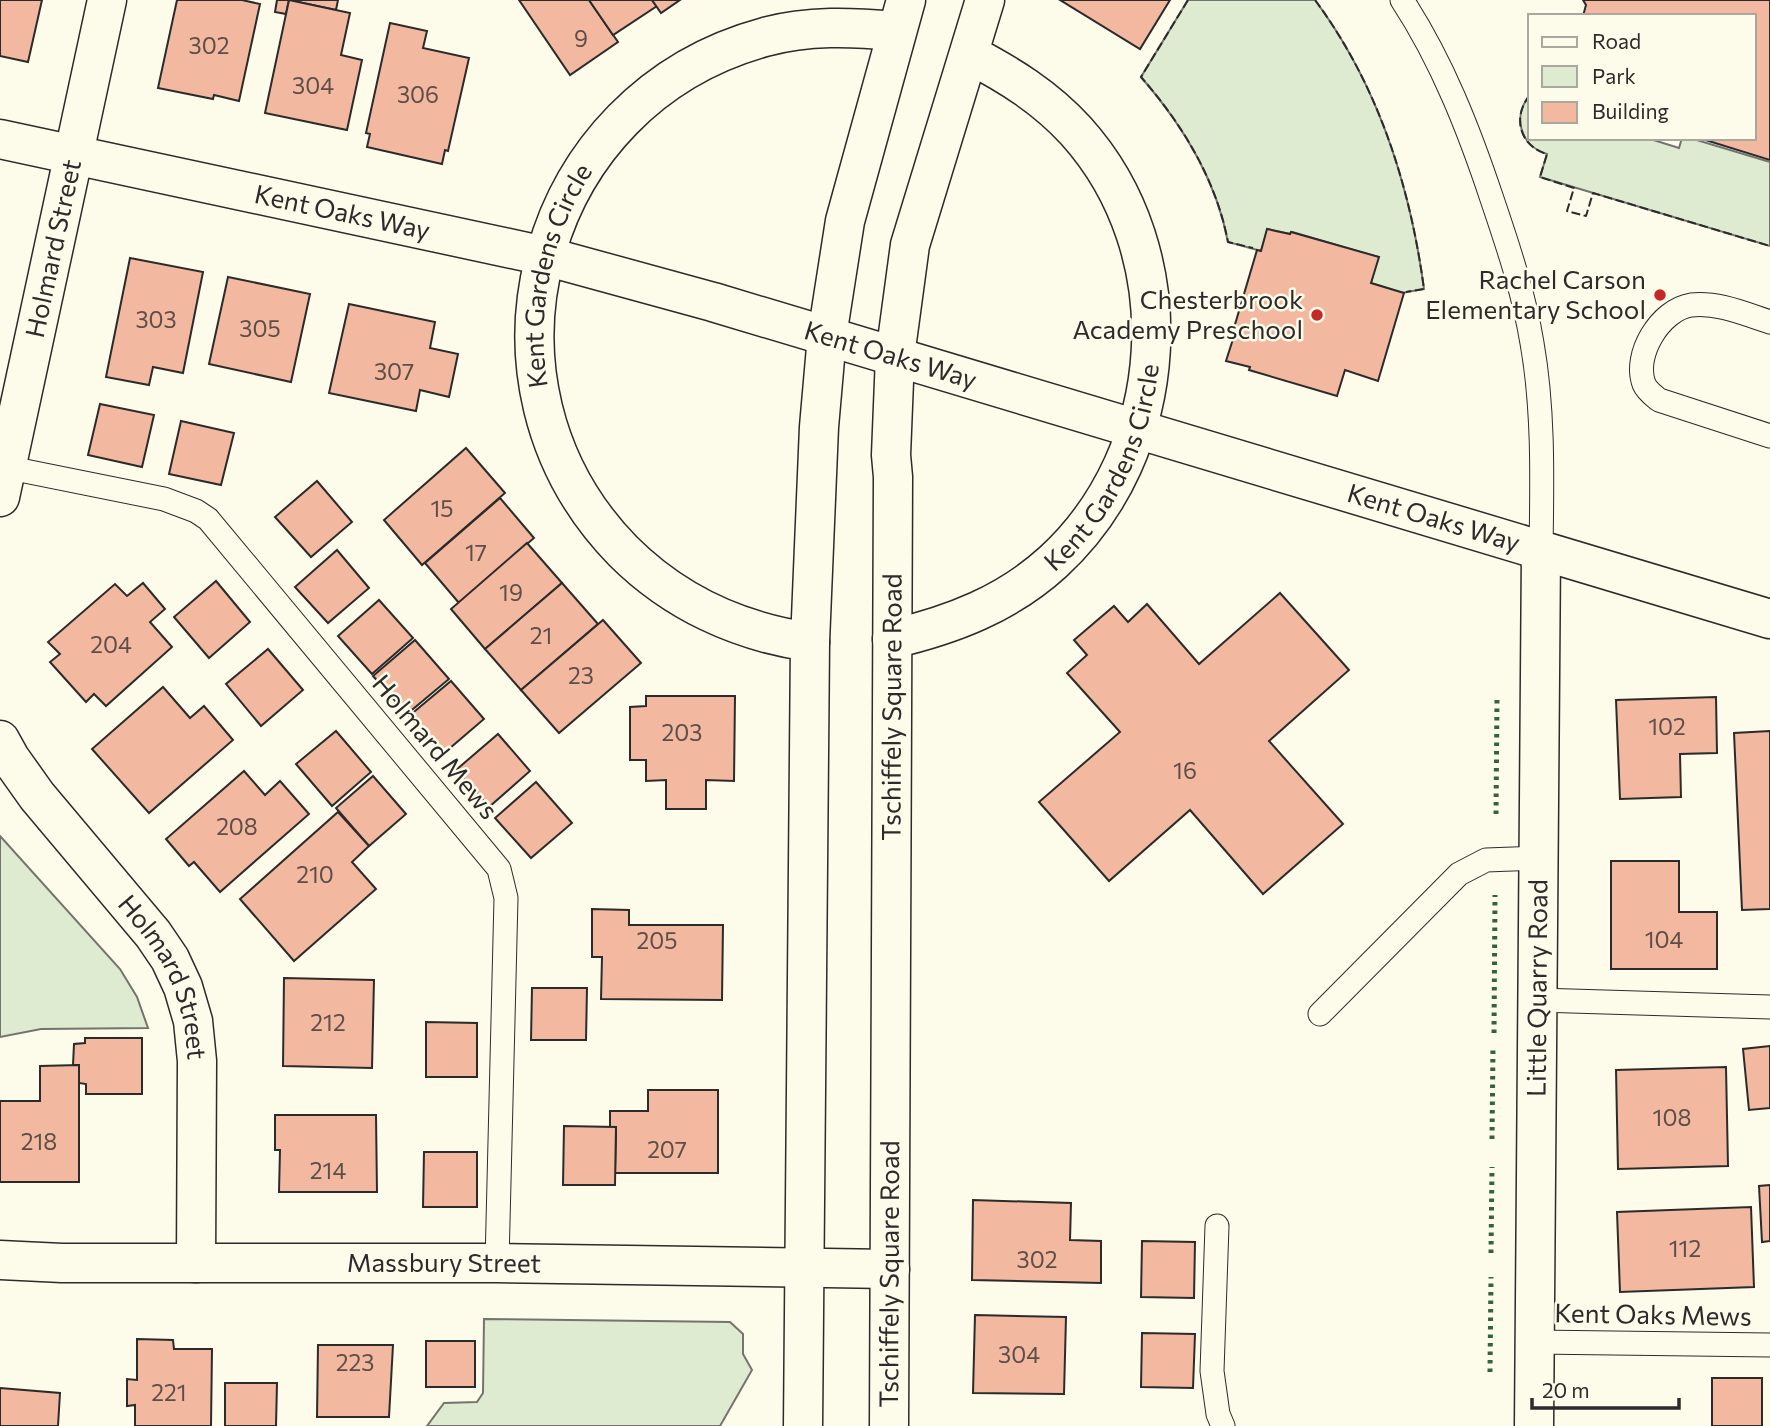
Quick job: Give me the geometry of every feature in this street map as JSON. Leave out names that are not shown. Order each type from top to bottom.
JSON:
[{"type":"street","name":"Holmard Street","points":[[2,476],[107,0]]},
{"type":"street","name":"Tschiffely Square Road","points":[[889,1426],[891,455],[895,356],[910,245],[985,0]]},
{"type":"street","name":"Kent Gardens Circle","points":[[810,642],[764,633],[719,618],[677,596],[639,567],[606,533],[578,495],[557,453],[542,408],[535,361],[534,313],[545,256],[565,201],[587,162],[615,128],[647,97],[683,71],[723,51],[765,37],[820,28],[853,27],[901,16]]},
{"type":"street","points":[[803,1426],[810,642],[819,427],[827,336],[845,221],[901,16]]},
{"type":"street","name":"Kent Gardens Circle","points":[[892,639],[934,629],[966,617],[997,602],[1053,562],[1098,510],[1116,480],[1138,429],[1150,374],[1153,330],[1147,276],[1139,244],[1124,204],[1103,167],[1061,117],[1010,75],[969,54]]},
{"type":"street","name":"Kent Oaks Way","points":[[0,139],[545,256],[713,302],[1770,619]]},
{"type":"street","name":"Little Quarry Road","points":[[1534,1426],[1541,551]]},
{"type":"street","name":"Holmard Street","points":[[0,740],[37,796],[153,934],[183,987],[193,1021],[197,1060],[197,1263]]},
{"type":"street","name":"Massbury Street","points":[[0,1260],[890,1269]]},
{"type":"lane","points":[[1402,0],[1439,66],[1464,125],[1502,226],[1524,304],[1538,390],[1541,551]]},
{"type":"lane","points":[[1770,322],[1720,307],[1691,305],[1678,309],[1658,323],[1646,350],[1642,373],[1647,388],[1659,400],[1770,436]]},
{"type":"lane","name":"Holmard Mews","points":[[2,476],[164,499],[208,519],[499,869],[506,898],[497,1263]]},
{"type":"lane","points":[[1320,1014],[1459,874],[1486,860],[1539,858]]},
{"type":"lane","points":[[1538,1000],[1770,1007]]},
{"type":"lane","points":[[1217,1227],[1212,1371],[1218,1414],[1223,1426]]},
{"type":"lane","name":"Kent Oaks Mews","points":[[1535,1342],[1770,1345]]},
{"type":"green space","points":[[1188,0],[1315,0],[1357,66],[1388,137],[1410,212],[1424,289],[1402,293],[1371,283],[1378,257],[1292,232],[1290,234],[1268,229],[1261,251],[1228,242],[1206,174],[1183,133],[1141,77]]},
{"type":"green space","points":[[1528,98],[1528,140],[1653,140],[1679,148],[1681,140],[1697,140],[1770,162],[1770,246],[1540,177],[1547,154],[1530,144],[1525,137],[1520,121]]},
{"type":"green space","points":[[0,836],[120,969],[137,997],[148,1028],[41,1029],[0,1037]]},
{"type":"green space","points":[[484,1319],[730,1322],[743,1334],[743,1354],[752,1370],[720,1426],[427,1426],[444,1403],[477,1402],[483,1393]]},
{"type":"building","points":[[0,0],[42,0],[28,62],[0,56]]},
{"type":"building","points":[[177,0],[242,0],[260,4],[239,101],[214,95],[213,99],[158,88]]},
{"type":"building","points":[[277,0],[289,0],[286,14],[275,12]]},
{"type":"building","points":[[289,0],[338,0],[336,10]]},
{"type":"building","points":[[289,0],[350,13],[341,55],[362,60],[347,130],[265,113]]},
{"type":"building","points":[[519,0],[589,0],[618,42],[570,75]]},
{"type":"building","points":[[589,0],[652,0],[657,6],[613,35]]},
{"type":"building","points":[[652,0],[680,0],[661,13]]},
{"type":"building","points":[[1060,0],[1170,0],[1140,49]]},
{"type":"building","points":[[1583,0],[1770,0],[1770,160],[1705,140],[1756,140],[1756,14],[1584,14],[1586,5]]},
{"type":"building","points":[[390,23],[427,31],[423,48],[469,58],[448,151],[445,150],[442,164],[367,147],[370,134],[366,133]]},
{"type":"building","name":"Chesterbrook Academy Preschool","points":[[1267,229],[1290,234],[1291,232],[1379,257],[1371,283],[1404,293],[1378,381],[1345,370],[1337,396],[1226,361],[1257,250],[1261,251]]},
{"type":"building","points":[[130,258],[203,272],[183,373],[153,367],[149,385],[106,377]]},
{"type":"building","points":[[228,277],[310,294],[291,382],[209,364]]},
{"type":"building","points":[[349,304],[435,322],[430,348],[458,354],[449,397],[420,390],[416,411],[329,393]]},
{"type":"building","points":[[100,404],[154,415],[142,467],[88,455]]},
{"type":"building","points":[[181,421],[234,433],[221,485],[169,474]]},
{"type":"building","points":[[466,448],[505,493],[422,565],[384,520]]},
{"type":"building","points":[[317,481],[352,522],[311,557],[275,517]]},
{"type":"building","points":[[500,498],[534,538],[459,603],[425,563]]},
{"type":"building","points":[[527,543],[562,583],[485,649],[451,609]]},
{"type":"building","points":[[337,550],[369,588],[328,623],[295,587]]},
{"type":"building","points":[[216,581],[250,622],[209,658],[174,617]]},
{"type":"building","points":[[143,583],[165,609],[150,622],[172,647],[106,706],[94,694],[86,702],[50,662],[60,654],[48,642],[115,584],[127,596]]},
{"type":"building","points":[[562,583],[598,624],[521,690],[485,649]]},
{"type":"building","points":[[1280,593],[1349,670],[1269,741],[1343,824],[1263,894],[1190,810],[1109,881],[1039,802],[1120,732],[1067,673],[1087,655],[1074,640],[1114,606],[1128,622],[1147,604],[1199,664]]},
{"type":"building","points":[[379,600],[413,638],[372,674],[338,636]]},
{"type":"building","points":[[603,620],[641,663],[559,733],[521,690]]},
{"type":"building","points":[[415,640],[449,679],[407,714],[373,676]]},
{"type":"building","points":[[268,649],[303,690],[261,726],[226,684]]},
{"type":"building","points":[[451,681],[484,719],[443,754],[409,716]]},
{"type":"building","points":[[163,687],[190,718],[204,706],[233,740],[149,813],[92,749]]},
{"type":"building","points":[[646,696],[735,696],[734,781],[706,780],[706,809],[666,809],[666,780],[646,781],[646,760],[630,760],[630,707],[646,706]]},
{"type":"building","points":[[1716,697],[1717,753],[1680,754],[1681,797],[1620,799],[1616,700]]},
{"type":"building","points":[[336,731],[371,772],[332,806],[296,764]]},
{"type":"building","points":[[1770,731],[1770,909],[1742,910],[1734,733]]},
{"type":"building","points":[[498,734],[530,771],[489,807],[456,770]]},
{"type":"building","points":[[244,771],[265,795],[280,781],[309,814],[220,892],[194,862],[189,866],[166,839]]},
{"type":"building","points":[[373,776],[406,814],[369,846],[336,808]]},
{"type":"building","points":[[536,782],[572,823],[531,858],[495,818]]},
{"type":"building","points":[[338,812],[369,846],[352,862],[376,889],[294,961],[240,899]]},
{"type":"building","points":[[1611,861],[1679,861],[1679,912],[1717,912],[1717,969],[1611,969]]},
{"type":"building","points":[[592,909],[629,910],[629,925],[723,925],[722,1000],[601,999],[602,957],[592,957]]},
{"type":"building","points":[[284,978],[374,980],[372,1068],[283,1066]]},
{"type":"building","points":[[532,988],[587,988],[586,1040],[531,1040]]},
{"type":"building","points":[[426,1022],[477,1023],[477,1077],[426,1077]]},
{"type":"building","points":[[85,1038],[142,1038],[142,1094],[86,1094],[86,1084],[79,1083],[79,1065],[73,1065],[74,1044],[85,1043]]},
{"type":"building","points":[[1770,1046],[1770,1108],[1749,1110],[1743,1049]]},
{"type":"building","points":[[79,1065],[79,1182],[0,1182],[0,1101],[40,1101],[40,1066]]},
{"type":"building","points":[[1726,1067],[1728,1166],[1618,1169],[1616,1070]]},
{"type":"building","points":[[648,1090],[718,1090],[718,1173],[615,1173],[616,1127],[610,1127],[610,1111],[648,1111]]},
{"type":"building","points":[[275,1115],[376,1115],[377,1192],[279,1192],[280,1150],[275,1150]]},
{"type":"building","points":[[564,1126],[616,1127],[615,1185],[563,1185]]},
{"type":"building","points":[[424,1152],[477,1152],[477,1207],[423,1207]]},
{"type":"building","points":[[1770,1185],[1770,1241],[1762,1242],[1759,1186]]},
{"type":"building","points":[[973,1200],[1071,1203],[1070,1240],[1101,1241],[1101,1283],[972,1280]]},
{"type":"building","points":[[1751,1207],[1754,1287],[1620,1292],[1617,1212]]},
{"type":"building","points":[[1142,1241],[1195,1242],[1194,1298],[1141,1297]]},
{"type":"building","points":[[975,1315],[1066,1317],[1064,1394],[973,1393]]},
{"type":"building","points":[[1142,1333],[1195,1334],[1193,1388],[1141,1387]]},
{"type":"building","points":[[137,1339],[173,1340],[174,1349],[212,1349],[211,1426],[135,1426],[135,1405],[127,1406],[127,1379],[137,1380]]},
{"type":"building","points":[[426,1341],[475,1341],[475,1387],[426,1387]]},
{"type":"building","points":[[318,1345],[393,1345],[389,1417],[317,1417]]},
{"type":"building","points":[[1712,1378],[1762,1378],[1762,1426],[1712,1426]]},
{"type":"building","points":[[225,1383],[277,1383],[276,1426],[225,1426]]},
{"type":"building","points":[[0,1388],[60,1393],[58,1426],[0,1426]]},
{"type":"hedge","points":[[1496,814],[1497,699]]},
{"type":"hedge","points":[[1494,1033],[1495,895]]},
{"type":"hedge","points":[[1492,1139],[1493,1047]]},
{"type":"hedge","points":[[1491,1253],[1492,1167]]},
{"type":"hedge","points":[[1490,1372],[1491,1277]]},
{"type":"fence","points":[[1188,0],[1141,77],[1183,133],[1206,174],[1228,242],[1253,248]]},
{"type":"fence","points":[[1315,0],[1357,66],[1388,137],[1400,174],[1424,289],[1406,292]]},
{"type":"fence","points":[[1528,98],[1521,112],[1521,129],[1530,144],[1547,154],[1540,177],[1574,188],[1567,211],[1586,216],[1593,193],[1770,246]]},
{"type":"place","name":"Rachel Carson Elementary School","points":[[1660,295]]},
{"type":"place","name":"Chesterbrook Academy Preschool","points":[[1317,315]]}]
